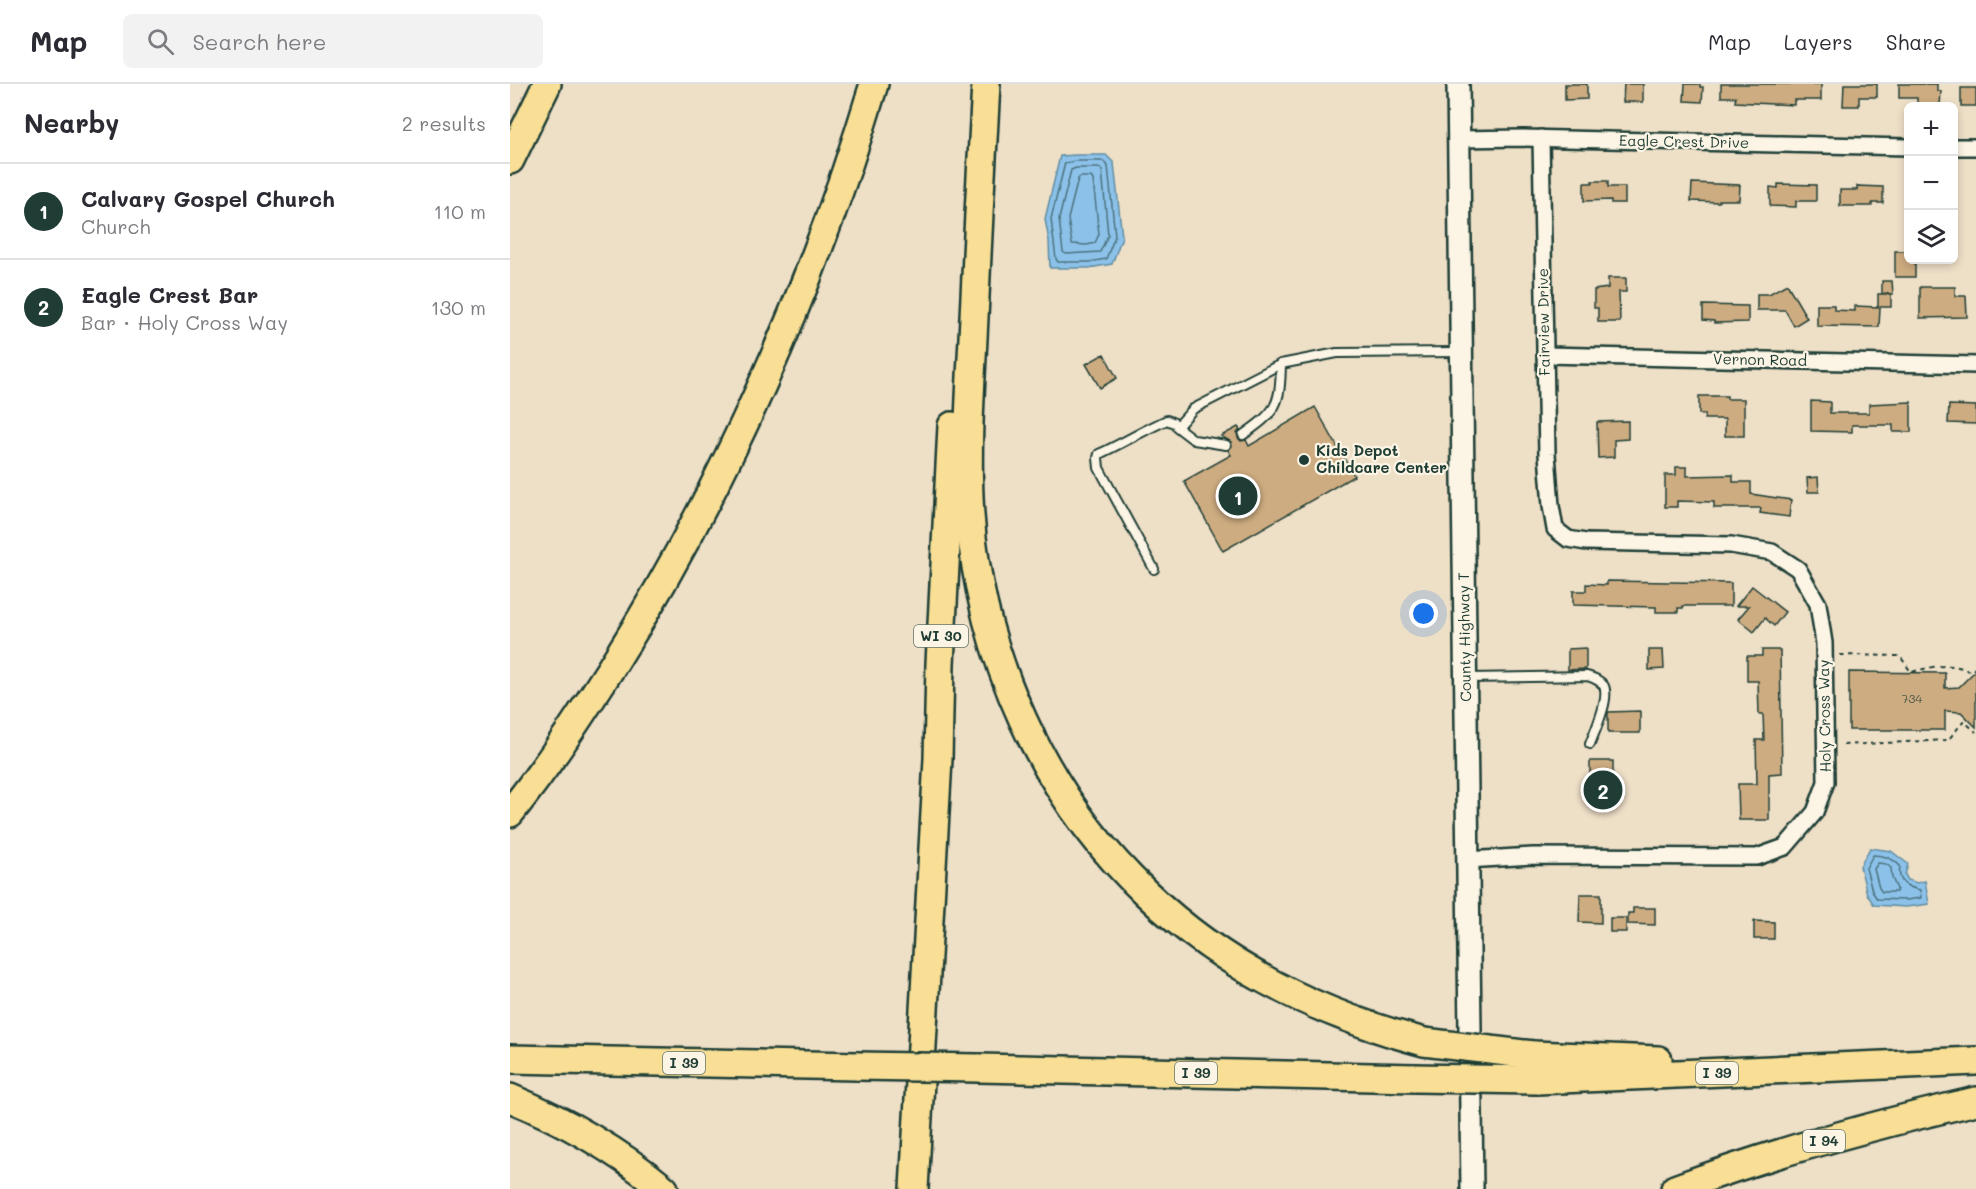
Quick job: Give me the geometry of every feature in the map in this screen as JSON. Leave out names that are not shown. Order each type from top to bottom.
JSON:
[{"type":"highway","points":[[510,159],[547,84]]},
{"type":"highway","points":[[510,813],[576,722],[644,615],[678,556],[774,354],[810,268],[874,84]]},
{"type":"highway","name":"WI 30","points":[[914,1189],[938,759],[948,491],[958,332],[981,84]]},
{"type":"highway","points":[[986,84],[968,450],[970,515],[983,603],[997,653],[1022,717],[1066,796],[1094,836],[1145,892],[1179,922],[1260,977],[1308,1002],[1360,1023],[1424,1042],[1535,1068]]},
{"type":"highway","name":"I 39","points":[[510,1059],[1415,1078],[1535,1068],[1896,1066],[1976,1061]]},
{"type":"highway","points":[[510,1098],[541,1111],[593,1139],[630,1162],[663,1189]]},
{"type":"highway","name":"I 94","points":[[1675,1189],[1744,1164],[1902,1119],[1976,1101]]},
{"type":"main road","name":"County Highway T","points":[[1458,84],[1472,1189]]},
{"type":"street","name":"Eagle Crest Drive","points":[[1459,139],[1540,138],[1904,147]]},
{"type":"street","name":"Fairview Drive","points":[[1540,138],[1547,454],[1551,506]]},
{"type":"street","points":[[1958,147],[1976,147]]},
{"type":"street","name":"Vernon Road","points":[[1545,355],[1976,365]]},
{"type":"street","name":"Holy Cross Way","points":[[1467,860],[1533,856],[1756,857],[1785,847],[1815,812],[1826,782],[1824,643],[1818,604],[1798,569],[1772,552],[1731,545],[1586,542],[1568,539],[1555,529],[1551,506]]},
{"type":"lane","points":[[1226,446],[1194,440],[1177,427],[1193,409],[1281,364],[1337,353],[1462,352]]},
{"type":"lane","points":[[1243,435],[1267,418],[1280,396],[1281,364]]},
{"type":"lane","points":[[1154,569],[1099,468],[1098,458],[1099,454],[1167,420],[1179,425]]},
{"type":"lane","points":[[1465,678],[1587,676],[1599,680],[1605,688],[1605,697],[1590,744]]},
{"type":"path","points":[[1840,655],[1900,656],[1911,672],[1937,666],[1960,666],[1971,672],[1976,667]]},
{"type":"path","points":[[1843,745],[1948,740],[1964,721],[1976,732]]},
{"type":"water","points":[[1106,155],[1114,163],[1122,237],[1112,264],[1089,268],[1050,268],[1045,219],[1060,156]]},
{"type":"water","points":[[1870,848],[1891,851],[1908,864],[1905,875],[1908,880],[1917,883],[1925,881],[1929,904],[1906,907],[1874,905],[1867,894],[1860,866]]},
{"type":"building","points":[[1565,84],[1587,84],[1587,99],[1565,100]]},
{"type":"building","points":[[1624,84],[1643,84],[1643,102],[1623,102]]},
{"type":"building","points":[[1685,84],[1700,84],[1700,87],[1703,87],[1702,102],[1684,101]]},
{"type":"building","points":[[1721,84],[1821,84],[1821,100],[1794,100],[1794,105],[1735,102],[1736,97],[1721,97]]},
{"type":"building","points":[[1844,84],[1877,84],[1877,97],[1859,97],[1859,106],[1843,106]]},
{"type":"building","points":[[1899,84],[1937,84],[1937,91],[1941,91],[1940,102],[1917,102],[1917,98],[1899,98]]},
{"type":"building","points":[[1961,88],[1976,88],[1976,106],[1961,106]]},
{"type":"building","points":[[1592,181],[1608,181],[1608,187],[1625,187],[1625,203],[1611,203],[1611,200],[1584,201],[1584,183],[1593,183]]},
{"type":"building","points":[[1692,183],[1740,185],[1739,200],[1691,201]]},
{"type":"building","points":[[1778,184],[1816,185],[1816,201],[1796,201],[1796,207],[1770,206],[1770,187],[1778,188]]},
{"type":"building","points":[[1857,186],[1883,187],[1883,203],[1872,203],[1872,206],[1840,206],[1840,190],[1857,190]]},
{"type":"building","points":[[1895,251],[1904,251],[1904,264],[1915,264],[1915,277],[1895,277]]},
{"type":"building","points":[[1608,278],[1626,278],[1626,292],[1619,292],[1620,322],[1598,322],[1598,308],[1594,308],[1594,290],[1608,288]]},
{"type":"building","points":[[1882,281],[1892,281],[1893,294],[1882,294]]},
{"type":"building","points":[[1787,284],[1807,318],[1794,326],[1785,310],[1757,310],[1757,294],[1769,294]]},
{"type":"building","points":[[1920,287],[1955,287],[1955,296],[1966,296],[1967,317],[1920,318]]},
{"type":"building","points":[[1878,294],[1891,294],[1891,307],[1880,307],[1879,327],[1817,326],[1817,305],[1834,305],[1834,310],[1855,311],[1855,306],[1878,307]]},
{"type":"building","points":[[1703,305],[1748,306],[1748,322],[1714,323],[1714,321],[1703,320]]},
{"type":"building","points":[[1104,354],[1117,378],[1100,388],[1086,364]]},
{"type":"building","points":[[1699,396],[1727,396],[1727,399],[1744,399],[1744,436],[1725,436],[1725,419],[1705,419],[1705,414],[1699,414]]},
{"type":"building","points":[[1811,401],[1830,402],[1830,413],[1869,413],[1869,404],[1911,402],[1911,432],[1893,432],[1893,425],[1852,425],[1852,432],[1811,431]]},
{"type":"building","points":[[1949,405],[1976,406],[1976,424],[1948,423]]},
{"type":"building","points":[[1315,407],[1354,476],[1223,551],[1184,481],[1231,455],[1228,450],[1232,446],[1231,442],[1221,436],[1238,427],[1240,430],[1237,433],[1238,438],[1241,441],[1246,440],[1249,446]]},
{"type":"building","points":[[1628,421],[1628,439],[1614,440],[1614,457],[1598,458],[1597,422]]},
{"type":"building","points":[[1676,467],[1687,467],[1687,476],[1733,475],[1733,482],[1751,482],[1751,494],[1791,500],[1789,517],[1760,513],[1761,508],[1714,508],[1714,502],[1677,501],[1677,507],[1665,507],[1665,475],[1676,475]]},
{"type":"building","points":[[1818,477],[1819,492],[1808,492],[1807,478]]},
{"type":"building","points":[[1607,581],[1731,583],[1731,606],[1683,606],[1683,608],[1678,608],[1678,612],[1656,612],[1656,607],[1573,605],[1573,591],[1586,591],[1586,584],[1607,585]]},
{"type":"building","points":[[1752,586],[1785,612],[1774,626],[1765,618],[1754,632],[1738,619],[1749,606],[1736,606]]},
{"type":"building","points":[[1586,648],[1586,669],[1568,670],[1568,649]]},
{"type":"building","points":[[1649,650],[1663,650],[1664,669],[1649,670]]},
{"type":"building","points":[[1762,650],[1780,650],[1782,773],[1769,774],[1769,820],[1739,820],[1738,784],[1757,784],[1756,740],[1764,740],[1763,714],[1759,714],[1758,681],[1747,681],[1747,656],[1762,656]]},
{"type":"building","points":[[1976,670],[1976,727],[1961,712],[1945,711],[1945,730],[1849,730],[1849,672],[1945,673],[1945,688],[1959,687]]},
{"type":"building","points":[[1640,711],[1640,733],[1608,733],[1608,712]]},
{"type":"building","points":[[1590,761],[1613,761],[1613,804],[1590,805]]},
{"type":"building","points":[[1580,894],[1601,894],[1601,923],[1579,922]]},
{"type":"building","points":[[1633,908],[1655,908],[1655,925],[1628,924],[1628,913],[1633,913]]},
{"type":"building","points":[[1610,918],[1626,918],[1626,932],[1610,932]]},
{"type":"building","points":[[1754,921],[1774,922],[1774,939],[1754,939]]},
{"type":"place","name":"Kids Depot Childcare Center","points":[[1304,460]]},
{"type":"place","name":"Calvary Gospel Church","points":[[1238,496]]},
{"type":"place","name":"Eagle Crest Bar","points":[[1603,790]]}]
